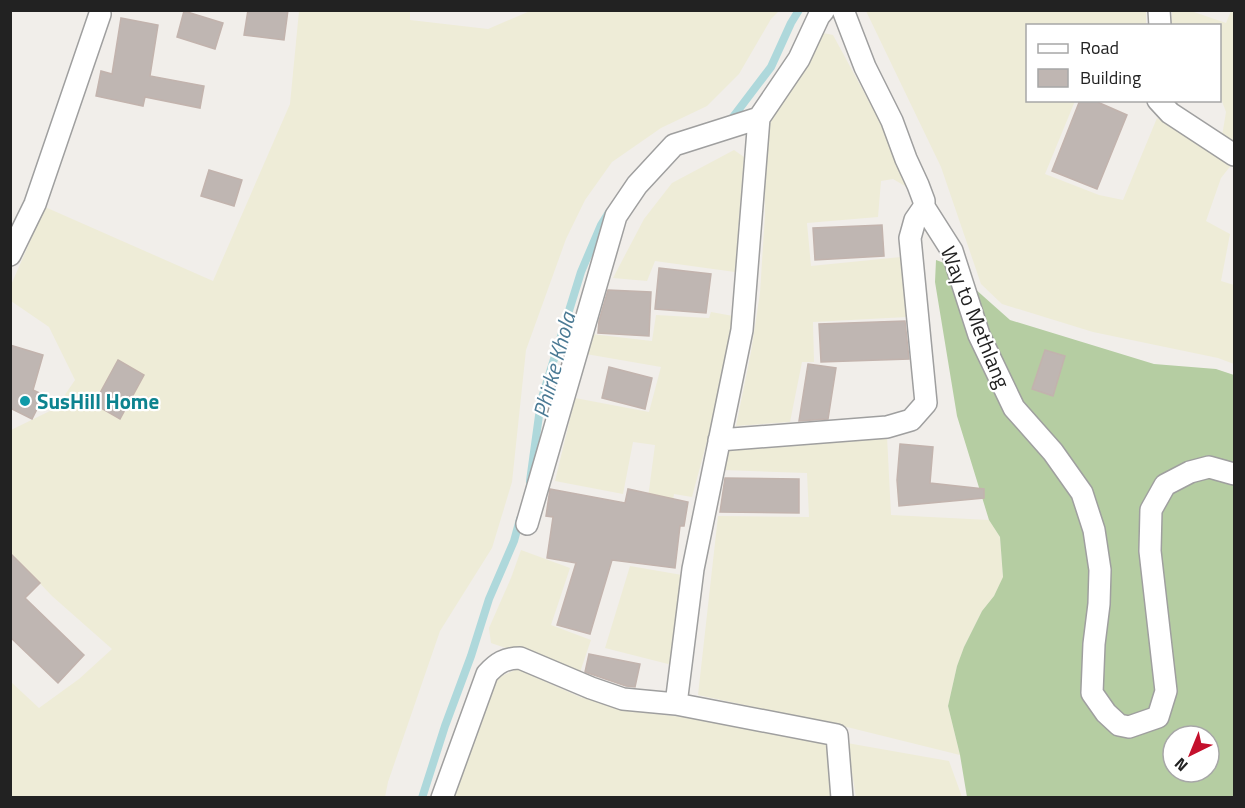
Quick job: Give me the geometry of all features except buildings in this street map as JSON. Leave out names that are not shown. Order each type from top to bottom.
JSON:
[{"type":"street","points":[[676,704],[693,569],[742,330],[759,118],[799,59],[824,10]]},
{"type":"street","name":"Way to Methlang","points":[[843,10],[865,67],[892,121],[924,201],[924,207],[952,251],[979,335],[1014,408],[1053,452],[1082,493],[1094,530],[1100,570],[1092,693],[1106,713],[1119,725],[1129,727],[1139,725],[1158,717],[1166,691],[1150,551],[1151,510],[1166,485],[1190,472],[1209,467],[1234,474]]},
{"type":"street","points":[[10,255],[35,204],[100,14]]},
{"type":"street","points":[[1160,102],[1170,113],[1234,155]]},
{"type":"street","points":[[527,524],[616,216],[637,184],[674,145],[759,118]]},
{"type":"street","points":[[719,440],[887,427],[911,420],[926,403],[910,237],[915,220],[924,207]]},
{"type":"street","points":[[442,798],[487,674],[508,658],[520,658],[623,699],[676,704],[837,735],[842,798]]},
{"type":"shaded area","points":[[299,11],[410,11],[410,20],[488,29],[530,11],[779,11],[771,19],[739,74],[707,106],[661,128],[612,162],[585,200],[566,239],[526,350],[512,482],[492,548],[440,631],[388,782],[385,797],[11,797],[10,681],[39,708],[79,679],[112,649],[52,596],[11,553],[11,430],[56,408],[75,380],[49,327],[11,301],[11,285],[45,207],[213,281],[290,104]]},
{"type":"shaded area","points":[[866,11],[1146,11],[1146,24],[1026,24],[1026,102],[1075,102],[1045,174],[1099,195],[1123,200],[1157,118],[1232,164],[1221,178],[1206,221],[1230,234],[1221,281],[1234,285],[1234,364],[1218,358],[1093,332],[1002,304],[981,284],[941,167]]},
{"type":"shaded area","points":[[1172,11],[1191,11],[1226,23],[1231,11],[1234,11],[1234,142],[1222,136],[1226,112],[1221,99],[1221,24],[1171,24]]},
{"type":"shaded area","points":[[818,32],[833,35],[878,118],[910,189],[893,179],[881,181],[878,217],[807,223],[811,266],[901,257],[907,317],[813,322],[814,362],[802,362],[790,422],[736,426],[760,293],[765,214],[763,137]]},
{"type":"shaded area","points":[[734,150],[744,157],[735,272],[655,261],[647,281],[613,278],[644,219],[672,183]]},
{"type":"shaded area","points":[[711,312],[733,316],[733,330],[717,404],[692,497],[674,494],[668,532],[644,528],[655,445],[633,442],[623,494],[555,481],[575,398],[649,412],[661,367],[586,354],[591,334],[652,341],[656,315],[709,318]]},
{"type":"shaded area","points":[[887,436],[891,515],[989,520],[1000,537],[1003,578],[994,596],[982,611],[964,647],[948,706],[960,755],[851,728],[698,695],[718,516],[809,517],[807,473],[723,470],[731,445]]},
{"type":"shaded area","points":[[521,550],[570,568],[551,625],[591,640],[578,678],[526,655],[491,643],[489,628]]},
{"type":"shaded area","points":[[630,566],[682,575],[672,665],[605,648]]},
{"type":"shaded area","points":[[517,669],[580,697],[639,712],[726,722],[833,741],[836,797],[451,798],[477,714],[497,678]]},
{"type":"shaded area","points":[[847,743],[949,761],[962,797],[856,797]]},
{"type":"green space","points":[[936,260],[947,264],[1010,320],[1154,364],[1216,369],[1234,375],[1234,797],[967,797],[948,706],[964,647],[1003,577],[1000,537],[989,520],[957,416],[935,282]]},
{"type":"waterway","name":"Phirke Khola","points":[[730,121],[771,67],[799,10]]},
{"type":"waterway","name":"Phirke Khola","points":[[530,481],[541,401],[581,272],[609,212]]},
{"type":"waterway","name":"Phirke Khola","points":[[422,798],[489,599],[514,541],[520,519]]},
{"type":"place","name":"SusHill Home","points":[[25,401]]}]
